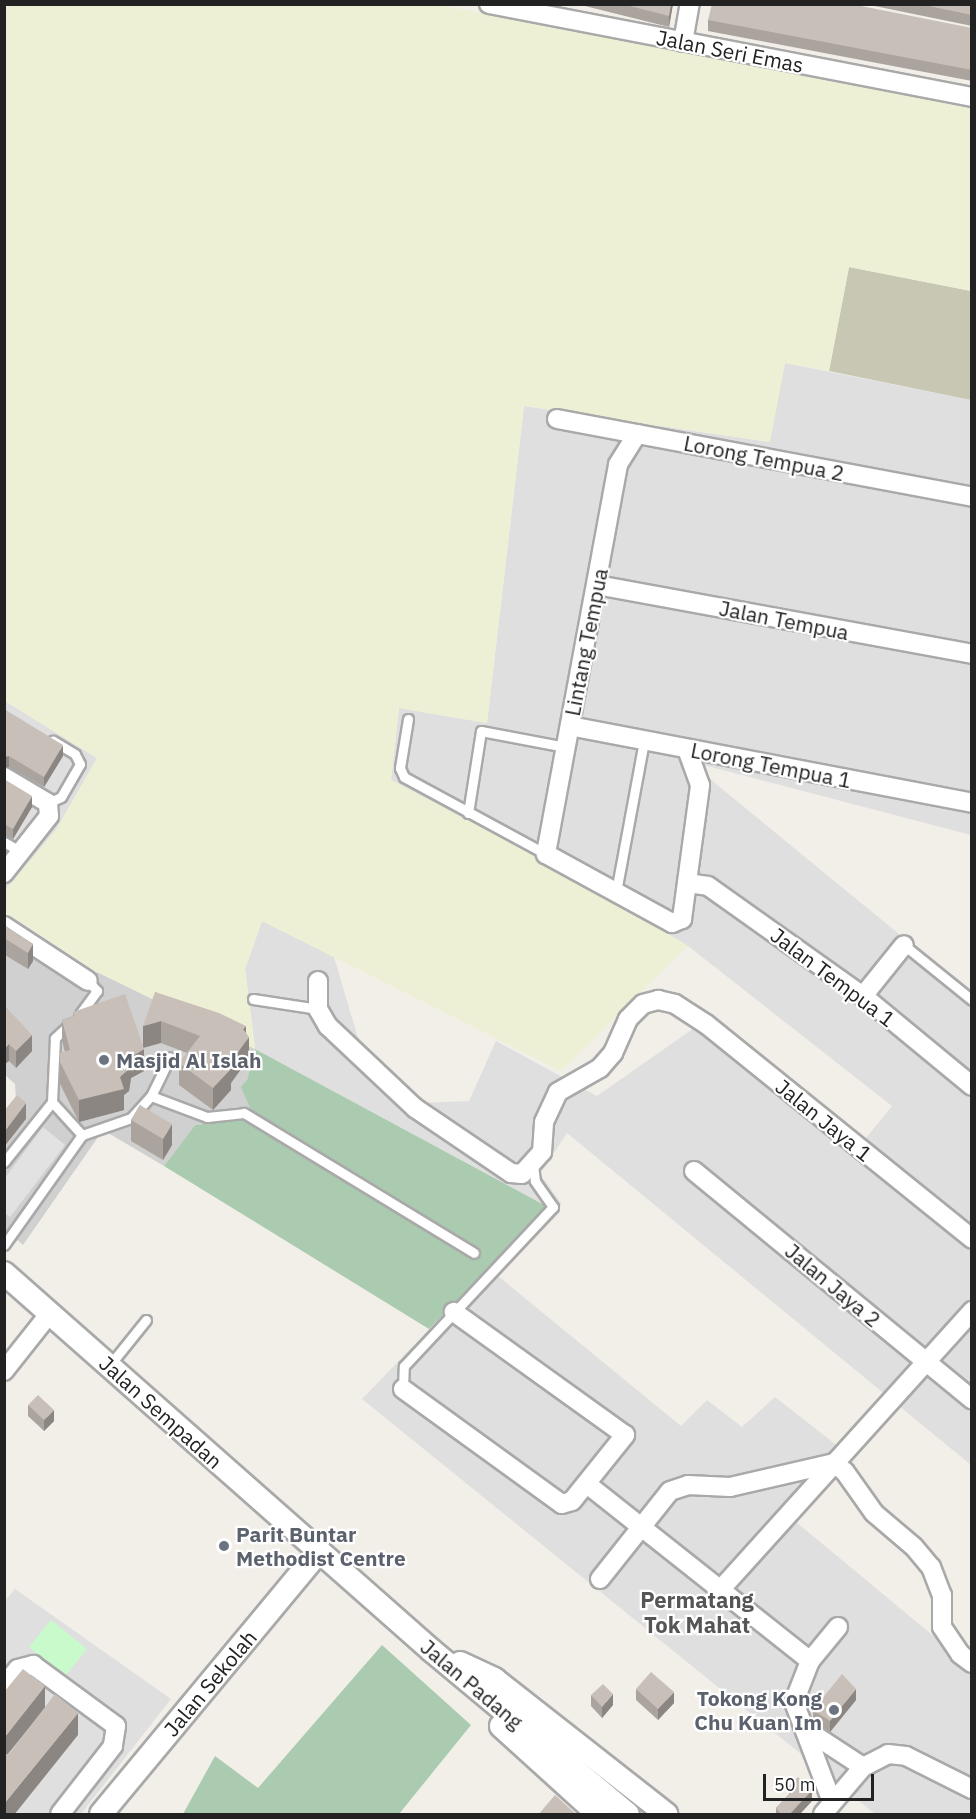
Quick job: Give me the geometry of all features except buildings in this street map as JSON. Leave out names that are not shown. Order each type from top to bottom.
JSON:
[{"type":"street","name":"Jalan Seri Emas","points":[[489,4],[550,10],[683,42],[972,97]]},
{"type":"street","points":[[683,42],[690,4]]},
{"type":"street","name":"Lorong Tempua 2","points":[[557,419],[972,497]]},
{"type":"street","name":"Lintang Tempua","points":[[546,854],[618,465],[637,434]]},
{"type":"street","name":"Jalan Tempua","points":[[597,585],[972,654]]},
{"type":"street","name":"Lorong Tempua 1","points":[[570,726],[972,803]]},
{"type":"street","points":[[546,854],[672,923],[682,919],[700,785],[687,749]]},
{"type":"street","points":[[4,777],[48,803],[49,816],[4,873]]},
{"type":"street","name":"Jalan Tempua 1","points":[[687,882],[708,886],[863,996],[972,1086]]},
{"type":"street","points":[[4,926],[88,981]]},
{"type":"street","points":[[863,996],[904,945]]},
{"type":"street","points":[[318,981],[318,1010],[328,1026],[416,1108],[511,1173],[522,1174],[533,1165]]},
{"type":"street","name":"Jalan Jaya 1","points":[[533,1165],[542,1152],[544,1122],[558,1092],[600,1068],[613,1053],[628,1019],[643,1004],[658,1000],[675,1004],[706,1024],[972,1239]]},
{"type":"street","name":"Jalan Jaya 2","points":[[694,1170],[972,1399]]},
{"type":"street","name":"Jalan Sempadan","points":[[4,1273],[319,1551]]},
{"type":"street","points":[[721,1589],[972,1311]]},
{"type":"street","points":[[403,1389],[562,1504],[572,1500],[587,1484],[625,1435],[454,1312]]},
{"type":"street","points":[[4,1371],[50,1313]]},
{"type":"street","points":[[600,1579],[670,1491],[688,1485],[729,1487],[834,1463]]},
{"type":"street","points":[[834,1463],[845,1472],[874,1513],[914,1547],[931,1567],[942,1595],[942,1627],[960,1654],[972,1663]]},
{"type":"street","points":[[587,1484],[810,1661]]},
{"type":"street","name":"Jalan Padang","points":[[319,1551],[431,1650],[628,1815]]},
{"type":"street","name":"Jalan Sekolah","points":[[107,1813],[319,1551]]},
{"type":"street","points":[[827,1808],[805,1729],[794,1702],[810,1661],[838,1627]]},
{"type":"street","points":[[431,1650],[466,1694],[598,1815]]},
{"type":"street","points":[[431,1650],[494,1678],[666,1815]]},
{"type":"street","points":[[4,1686],[18,1669],[33,1665],[64,1695],[116,1726],[113,1746],[60,1815]]},
{"type":"street","points":[[805,1729],[863,1767]]},
{"type":"street","points":[[827,1808],[863,1767],[888,1754],[906,1756],[972,1789]]},
{"type":"lane","points":[[408,719],[401,773],[468,813],[546,854]]},
{"type":"lane","points":[[468,813],[481,731],[566,747]]},
{"type":"lane","points":[[45,736],[75,754],[80,764],[61,797],[48,803]]},
{"type":"lane","points":[[616,892],[644,741]]},
{"type":"lane","points":[[4,842],[21,852]]},
{"type":"lane","points":[[904,945],[972,1000]]},
{"type":"lane","points":[[4,1162],[52,1102],[55,1038],[90,1005],[97,991],[88,981]]},
{"type":"lane","points":[[253,999],[318,1010]]},
{"type":"lane","points":[[4,1245],[82,1135],[131,1119],[152,1096],[170,1057]]},
{"type":"lane","points":[[152,1096],[207,1117],[244,1113],[474,1253]]},
{"type":"lane","points":[[52,1102],[82,1135]]},
{"type":"lane","points":[[403,1389],[404,1366],[553,1207],[535,1181],[533,1165]]},
{"type":"lane","points":[[110,1366],[146,1320]]},
{"type":"shaded area","points":[[4,5],[440,5],[971,108],[971,291],[849,267],[829,371],[785,363],[770,442],[524,406],[487,723],[399,708],[391,780],[551,864],[688,946],[561,1071],[262,921],[245,969],[255,1049],[97,972],[5,912],[5,890],[56,830],[97,758],[5,701]]},
{"type":"shaded area","points":[[849,267],[971,291],[971,400],[829,371]]},
{"type":"shaded area","points":[[785,363],[971,400],[971,835],[688,761],[971,993],[971,1465],[567,1133],[540,1174],[561,1203],[559,1213],[498,1276],[681,1426],[707,1400],[742,1427],[775,1397],[839,1447],[833,1477],[796,1522],[971,1667],[971,1814],[875,1814],[362,1399],[548,1207],[255,1049],[245,969],[262,921],[334,957],[360,1045],[420,1103],[469,1101],[496,1041],[597,1096],[707,1019],[861,1144],[892,1106],[688,946],[551,864],[391,780],[399,708],[487,723],[524,406],[769,442]]},
{"type":"shaded area","points":[[5,701],[97,758],[56,830],[5,890]]},
{"type":"shaded area","points":[[4,932],[84,986],[97,972],[255,1049],[247,1080],[251,1110],[246,1119],[195,1125],[164,1166],[103,1130],[23,1245],[5,1229],[5,1117],[16,1100],[15,1084],[5,1075]]},
{"type":"shaded area","points":[[43,1127],[65,1145],[10,1217],[5,1213],[5,1178]]},
{"type":"shaded area","points":[[15,1589],[171,1699],[81,1814],[5,1814],[4,1602]]},
{"type":"green space","points":[[255,1049],[548,1207],[429,1329],[164,1166],[195,1125],[247,1119],[251,1110],[241,1087],[247,1080]]},
{"type":"green space","points":[[51,1620],[87,1649],[65,1676],[29,1647]]},
{"type":"green space","points":[[382,1645],[471,1725],[399,1814],[183,1814],[215,1756],[258,1788]]},
{"type":"place","name":"Masjid Al Islah","points":[[104,1060]]},
{"type":"place","name":"Parit Buntar Methodist Centre","points":[[224,1546]]},
{"type":"place","name":"Tokong Kong Chu Kuan Im","points":[[834,1710]]},
{"type":"district","name":"Permatang Tok Mahat","points":[[697,1612]]}]
